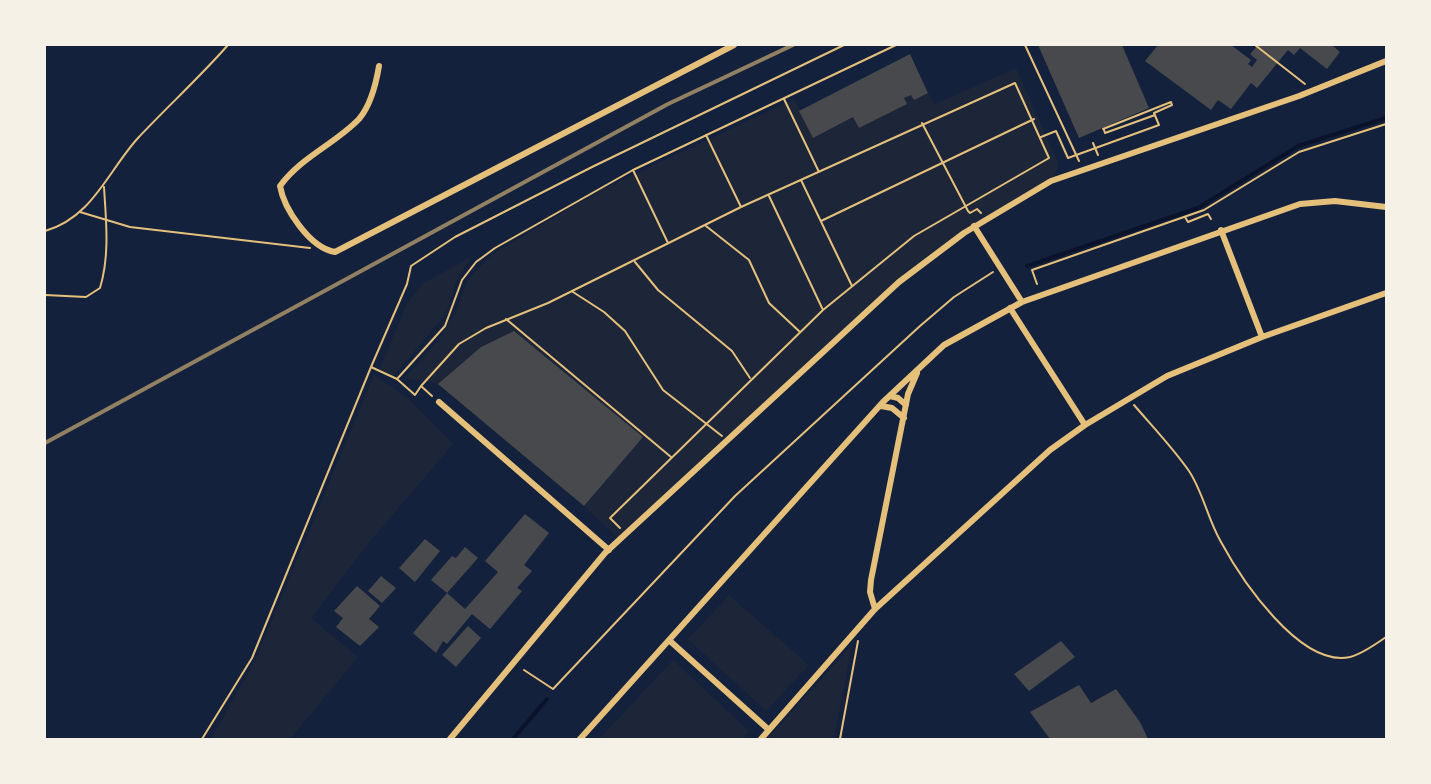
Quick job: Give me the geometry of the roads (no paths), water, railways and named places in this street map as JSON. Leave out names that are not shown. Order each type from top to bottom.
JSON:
[{"type":"street","points":[[379,66],[375,86],[359,118],[290,171],[280,186],[282,198],[320,247],[335,252],[734,45]]},
{"type":"street","points":[[450,739],[609,550],[726,439],[898,282],[974,226],[1051,181],[1313,90],[1386,61]]},
{"type":"street","points":[[580,739],[890,396],[959,334],[1022,302],[1300,204],[1335,201],[1386,207]]},
{"type":"street","points":[[974,226],[1022,302]]},
{"type":"street","points":[[1221,230],[1262,338]]},
{"type":"street","points":[[761,739],[875,609],[1050,450],[1084,425],[1167,376],[1262,338],[1386,293]]},
{"type":"street","points":[[1010,308],[1084,425]]},
{"type":"street","points":[[875,609],[870,592],[871,580],[906,405],[919,369]]},
{"type":"street","points":[[890,396],[898,398],[906,405]]},
{"type":"street","points":[[439,402],[609,550]]},
{"type":"street","points":[[881,406],[892,408],[904,418]]},
{"type":"street","points":[[670,641],[769,730]]},
{"type":"waterway","points":[[1027,266],[1198,208],[1298,146],[1386,118]]},
{"type":"waterway","points":[[513,739],[547,699]]},
{"type":"railway","points":[[45,443],[668,104],[793,45]]}]
